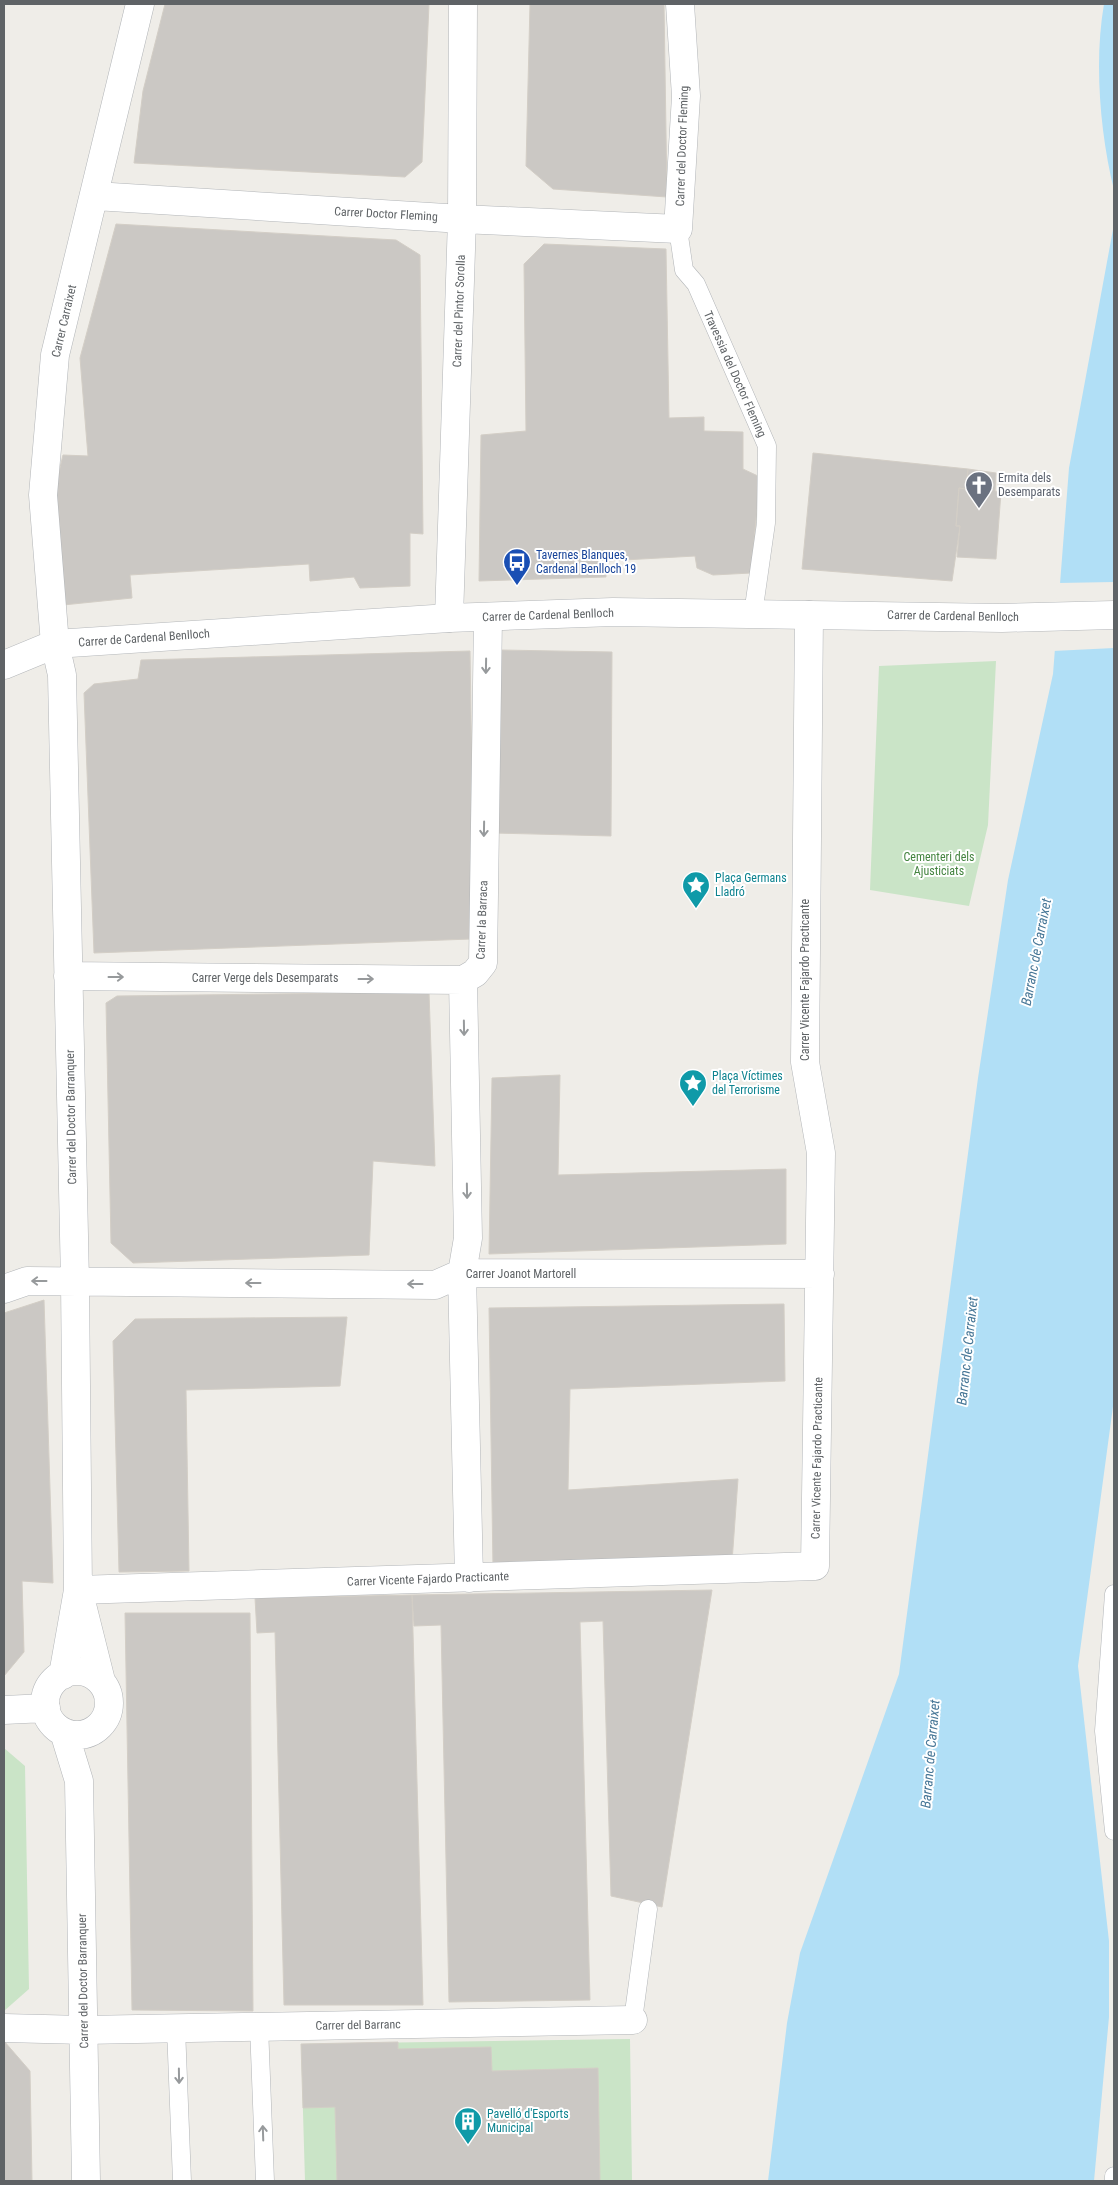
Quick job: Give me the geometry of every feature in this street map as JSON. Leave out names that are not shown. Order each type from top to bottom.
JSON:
[{"type":"street","name":"Carrer Carraixet","points":[[55,644],[43,495],[55,355],[140,4]]},
{"type":"street","name":"Carrer del Pintor Sorolla","points":[[449,618],[462,219],[463,4]]},
{"type":"street","name":"Carrer del Doctor Fleming","points":[[678,229],[686,96],[680,4]]},
{"type":"street","name":"Carrer Doctor Fleming","points":[[95,196],[462,219],[678,229]]},
{"type":"street","name":"Carrer de Cardenal Benlloch","points":[[4,665],[55,644],[449,618],[613,612],[1043,616],[1114,614]]},
{"type":"street","name":"Carrer Vicente Fajardo Practicante","points":[[78,1590],[815,1566],[821,1153],[805,1062],[810,614]]},
{"type":"street","name":"Carrer la Barraca","points":[[463,980],[475,973],[483,963],[488,617]]},
{"type":"street","name":"Carrer del Doctor Barranquer","points":[[55,644],[62,675],[75,1282],[78,1590],[64,1674]]},
{"type":"street","name":"Carrer Verge dels Desemparats","points":[[68,976],[463,980]]},
{"type":"street","points":[[463,980],[468,1238],[462,1273],[469,1578]]},
{"type":"street","name":"Carrer Joanot Martorell","points":[[4,1289],[28,1281],[435,1285],[462,1273],[820,1274]]},
{"type":"street","name":"Carrer del Doctor Barranquer","points":[[78,1590],[100,1681]]},
{"type":"street","points":[[83,1672],[100,1681],[110,1701],[103,1722],[95,1730],[80,1734],[64,1732],[55,1726],[46,1708],[49,1688],[64,1674],[83,1672]]},
{"type":"street","points":[[4,1710],[46,1708]]},
{"type":"street","name":"Carrer del Doctor Barranquer","points":[[79,1781],[95,1730]]},
{"type":"street","name":"Carrer del Doctor Barranquer","points":[[64,1732],[79,1781],[86,2181]]},
{"type":"street","name":"Carrer del Barranc","points":[[4,2028],[84,2030],[633,2020]]},
{"type":"lane","name":"Travessia del Doctor Fleming","points":[[678,229],[684,270],[696,284],[767,446],[766,523],[753,614]]},
{"type":"lane","points":[[1114,1594],[1104,1731],[1114,1831]]},
{"type":"lane","points":[[633,2020],[648,1909]]},
{"type":"lane","points":[[259,2026],[265,2181]]},
{"type":"lane","points":[[176,2028],[182,2181]]},
{"type":"lane","points":[[1114,2176],[1114,2181]]},
{"type":"green space","name":"Cementeri dels Ajusticiats","points":[[996,661],[988,825],[969,906],[870,890],[879,666]]},
{"type":"green space","points":[[4,1748],[25,1766],[29,1989],[4,2011]]},
{"type":"green space","name":"Pavelló d'Esports Municipal","points":[[630,2039],[632,2181],[305,2181],[301,2044]]},
{"type":"water","points":[[1104,4],[1114,4],[1114,190],[1105,145],[1100,97],[1099,49]]},
{"type":"water","name":"Barranc de Carraixet","points":[[1114,224],[1114,1399],[1078,1666],[1109,1941],[1109,2017],[1094,2181],[768,2181],[787,2023],[800,1953],[899,1674],[978,1078],[1008,880],[1053,674],[1069,468]]},
{"type":"pier","points":[[1114,582],[1114,648],[1053,651],[1058,583]]},
{"type":"building","points":[[165,4],[429,4],[422,162],[405,177],[134,163],[143,91]]},
{"type":"building","points":[[530,4],[664,4],[667,197],[553,189],[526,166]]},
{"type":"building","points":[[116,224],[396,240],[420,255],[423,534],[410,533],[410,586],[360,588],[354,577],[310,581],[309,564],[130,575],[132,598],[63,605],[53,498],[63,455],[88,456],[80,358]]},
{"type":"building","points":[[544,244],[666,249],[669,418],[704,417],[704,431],[743,432],[743,469],[760,477],[751,573],[713,575],[697,568],[695,556],[606,561],[606,577],[479,581],[481,435],[526,431],[524,264]]},
{"type":"building","points":[[813,453],[968,469],[966,489],[959,488],[956,526],[960,526],[952,581],[802,569]]},
{"type":"building","name":"Ermita dels Desemparats","points":[[968,469],[996,473],[995,491],[1001,492],[996,559],[957,557],[960,526],[956,526],[959,488],[966,489]]},
{"type":"building","points":[[501,650],[612,652],[611,836],[494,833]]},
{"type":"building","points":[[470,651],[473,841],[471,939],[94,953],[84,693],[94,684],[138,679],[141,660]]},
{"type":"building","points":[[429,992],[435,1166],[373,1161],[369,1255],[133,1263],[111,1243],[106,1003],[117,996]]},
{"type":"building","points":[[560,1075],[558,1175],[786,1169],[786,1244],[489,1254],[492,1078]]},
{"type":"building","points":[[44,1300],[53,1583],[22,1581],[24,1652],[4,1676],[4,1313]]},
{"type":"building","points":[[784,1304],[785,1381],[570,1389],[568,1490],[738,1479],[732,1562],[493,1568],[489,1308]]},
{"type":"building","points":[[347,1317],[340,1386],[186,1390],[189,1571],[119,1572],[113,1341],[135,1319]]},
{"type":"building","points":[[712,1590],[662,1907],[611,1896],[603,1621],[580,1622],[590,2000],[449,2002],[441,1625],[414,1626],[412,1595]]},
{"type":"building","points":[[412,1595],[423,2005],[284,2005],[275,1632],[257,1633],[255,1598]]},
{"type":"building","points":[[125,1613],[250,1613],[253,2011],[132,2010]]},
{"type":"building","points":[[4,2041],[30,2071],[32,2181],[4,2181]]},
{"type":"building","name":"Pavelló d'Esports Municipal","points":[[398,2042],[398,2049],[491,2047],[492,2071],[598,2068],[600,2181],[337,2181],[335,2107],[303,2108],[301,2044]]},
{"type":"place","name":"Ermita dels Desemparats","points":[[979,509]]},
{"type":"place","name":"Tavernes Blanques, Cardenal Benlloch 19","points":[[517,586]]},
{"type":"place","name":"Plaça Germans Lladró","points":[[696,909]]},
{"type":"place","name":"Plaça Víctimes del Terrorisme","points":[[693,1107]]},
{"type":"place","name":"Pavelló d'Esports Municipal","points":[[468,2145]]}]
